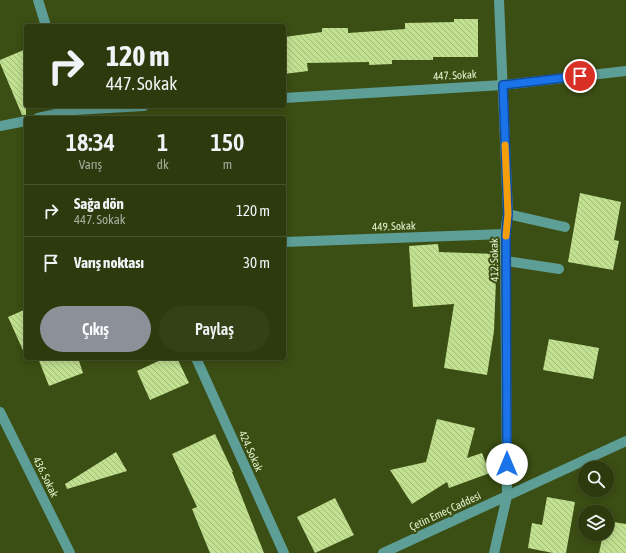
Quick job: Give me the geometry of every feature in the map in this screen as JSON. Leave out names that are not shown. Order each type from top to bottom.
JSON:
[{"type":"street","points":[[38,0],[45,24]]},
{"type":"street","name":"412. Sokak","points":[[494,553],[507,496],[506,234],[508,214],[499,0]]},
{"type":"street","name":"447. Sokak","points":[[286,98],[503,85],[626,71]]},
{"type":"street","points":[[49,116],[75,111],[116,108]]},
{"type":"street","points":[[0,126],[24,121]]},
{"type":"street","points":[[508,214],[565,227]]},
{"type":"street","name":"449. Sokak","points":[[286,242],[506,234]]},
{"type":"street","points":[[506,261],[559,269]]},
{"type":"street","name":"424. Sokak","points":[[197,360],[284,553]]},
{"type":"street","name":"436. Sokak","points":[[0,412],[70,553]]},
{"type":"street","name":"Çetin Emeç Caddesi","points":[[383,553],[626,441]]},
{"type":"building","points":[[454,19],[478,19],[478,57],[433,57],[433,60],[392,60],[392,64],[369,65],[369,62],[307,63],[308,71],[286,74],[286,37],[322,32],[322,28],[348,28],[348,33],[405,29],[405,23],[454,22]]},
{"type":"building","points":[[24,50],[24,108],[26,108],[26,115],[22,115],[0,60]]},
{"type":"building","points":[[580,193],[621,202],[614,240],[619,241],[613,270],[568,262]]},
{"type":"building","points":[[438,244],[439,252],[497,254],[494,331],[487,375],[444,368],[454,304],[413,307],[409,246]]},
{"type":"building","points":[[24,310],[24,353],[8,317]]},
{"type":"building","points":[[549,339],[599,348],[593,379],[543,370]]},
{"type":"building","points":[[39,360],[79,360],[83,373],[49,386]]},
{"type":"building","points":[[161,360],[178,360],[189,383],[150,400],[137,371]]},
{"type":"building","points":[[437,419],[475,428],[467,458],[482,453],[490,473],[449,488],[447,482],[412,504],[390,470],[426,462]]},
{"type":"building","points":[[215,434],[233,472],[264,553],[210,553],[192,509],[197,507],[172,454]]},
{"type":"building","points":[[116,452],[127,471],[67,489],[65,484]]},
{"type":"building","points":[[547,497],[575,502],[566,553],[553,553],[528,548],[532,523],[542,525]]},
{"type":"building","points":[[335,498],[354,535],[315,553],[297,517]]},
{"type":"building","points":[[614,522],[626,524],[626,553],[599,553],[602,541],[614,541]]},
{"type":"slow traffic","points":[[505,145],[508,214],[506,236]]},
{"type":"route","points":[[507,464],[506,234],[508,214],[503,85],[580,76]]}]
